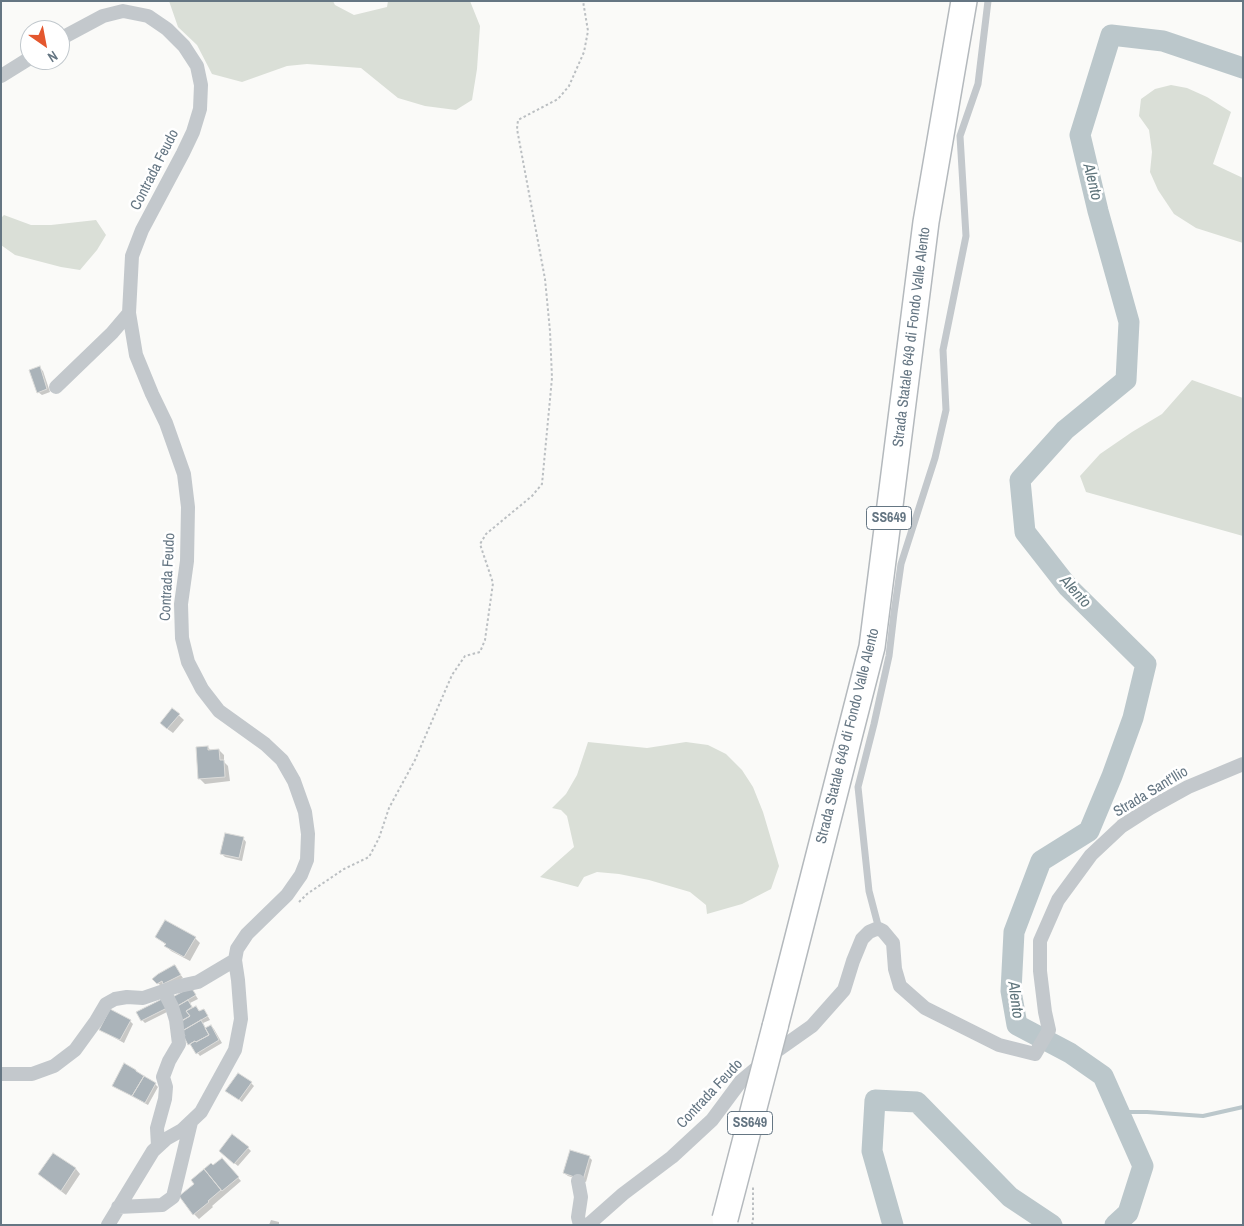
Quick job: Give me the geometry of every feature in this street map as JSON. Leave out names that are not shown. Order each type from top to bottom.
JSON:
[{"type":"highway","name":"Strada Statale 649 di Fondo Valle Alento","points":[[724,1222],[872,647],[926,222],[964,1]]},
{"type":"street","name":"Contrada Feudo","points":[[70,34],[102,16],[123,11],[148,16],[167,29],[184,46],[197,66],[201,85],[200,109],[193,132],[184,153],[142,230],[132,256],[129,313],[136,355],[166,423],[184,474],[188,506],[188,561],[181,604],[182,638],[188,662],[202,689],[219,711],[266,744],[282,760],[294,781],[305,812],[308,834],[307,860],[301,875],[287,895],[247,934],[237,948],[235,960]]},
{"type":"street","points":[[1,76],[20,64]]},
{"type":"street","points":[[56,387],[112,333],[129,313]]},
{"type":"street","name":"Strada Sant'Ilio","points":[[880,930],[893,943],[895,970],[900,986],[925,1008],[999,1045],[1035,1054],[1049,1030],[1040,971],[1040,941],[1058,900],[1091,855],[1122,826],[1188,787],[1243,764]]},
{"type":"street","name":"Contrada Feudo","points":[[588,1225],[622,1194],[672,1157],[712,1120],[741,1082],[778,1050],[812,1026],[844,990],[852,961],[862,939],[869,932],[880,930]]},
{"type":"street","points":[[1,1074],[32,1074],[54,1066],[75,1050],[106,1004],[115,999],[127,997],[143,998],[175,987],[198,982],[235,960],[241,1019],[235,1050],[201,1112],[182,1130],[166,1139],[153,1151],[108,1225]]},
{"type":"street","points":[[158,1146],[157,1128],[165,1098],[166,1086],[163,1077],[169,1061],[179,1044],[176,1020],[164,991]]},
{"type":"street","points":[[118,1206],[162,1205],[173,1197],[190,1122]]},
{"type":"street","points":[[578,1182],[581,1197],[578,1216],[580,1225]]},
{"type":"lane","points":[[880,930],[869,891],[858,787],[889,656],[901,564],[936,458],[946,410],[944,350],[966,236],[960,136],[978,84],[988,1]]},
{"type":"path","points":[[297,904],[307,894],[344,869],[369,857],[379,838],[389,808],[415,760],[452,675],[464,656],[480,652],[485,640],[493,583],[480,544],[486,534],[532,496],[542,484],[552,378],[550,331],[545,279],[517,129],[518,120],[558,99],[569,86],[584,52],[588,31],[583,1]]},
{"type":"shaded area","points":[[169,1],[333,1],[335,5],[354,15],[387,7],[388,1],[470,1],[480,26],[477,69],[472,100],[456,110],[425,106],[398,98],[361,68],[307,64],[287,66],[242,82],[212,74],[197,45],[178,27]]},
{"type":"shaded area","points":[[1171,85],[1187,88],[1207,97],[1231,112],[1213,164],[1243,178],[1243,243],[1196,228],[1174,214],[1158,190],[1150,172],[1152,152],[1149,130],[1139,116],[1141,99],[1155,89]]},
{"type":"shaded area","points":[[4,215],[31,225],[51,225],[96,220],[106,235],[97,250],[80,270],[61,267],[15,255],[1,245],[1,218]]},
{"type":"shaded area","points":[[1192,380],[1243,398],[1243,536],[1086,492],[1080,476],[1100,454],[1162,414]]},
{"type":"shaded area","points":[[588,742],[647,748],[686,742],[708,745],[726,754],[742,770],[753,787],[763,812],[779,866],[771,889],[742,904],[707,914],[706,905],[690,892],[649,880],[597,872],[584,877],[578,887],[540,877],[574,847],[567,816],[561,810],[552,808],[566,794],[577,775]]},
{"type":"building","points":[[40,366],[47,389],[37,393],[29,370]]},
{"type":"building","points":[[172,708],[180,714],[167,729],[160,723]]},
{"type":"building","points":[[208,746],[208,750],[219,749],[220,760],[224,760],[225,777],[198,779],[196,747]]},
{"type":"building","points":[[225,833],[244,837],[239,858],[220,854]]},
{"type":"building","points":[[165,920],[196,937],[184,957],[164,946],[166,944],[155,937]]},
{"type":"building","points":[[174,965],[181,975],[163,984],[162,981],[157,984],[152,979],[158,974]]},
{"type":"building","points":[[191,987],[196,995],[174,1008],[169,999]]},
{"type":"building","points":[[166,997],[171,1006],[141,1021],[136,1012]]},
{"type":"building","points":[[188,1000],[192,1007],[186,1011],[190,1016],[182,1021],[174,1008]]},
{"type":"building","points":[[196,1006],[199,1011],[204,1009],[208,1016],[184,1030],[179,1022],[190,1016],[186,1011]]},
{"type":"building","points":[[110,1009],[131,1020],[120,1040],[99,1030]]},
{"type":"building","points":[[201,1020],[209,1035],[188,1045],[182,1031]]},
{"type":"building","points":[[211,1025],[219,1040],[196,1054],[190,1044],[209,1035],[205,1028]]},
{"type":"building","points":[[124,1063],[144,1076],[132,1096],[112,1086]]},
{"type":"building","points":[[238,1073],[252,1082],[239,1100],[225,1091]]},
{"type":"building","points":[[144,1076],[156,1083],[145,1103],[132,1096]]},
{"type":"building","points":[[232,1134],[249,1147],[234,1164],[219,1151]]},
{"type":"building","points":[[570,1150],[590,1156],[583,1180],[563,1173]]},
{"type":"building","points":[[53,1153],[76,1168],[61,1191],[38,1174]]},
{"type":"building","points":[[222,1158],[239,1177],[222,1191],[204,1169]]},
{"type":"building","points":[[204,1169],[221,1190],[193,1215],[179,1196],[194,1184],[191,1180]]},
{"type":"waterway","name":"Alento","points":[[1115,1225],[1128,1213],[1143,1166],[1103,1076],[1070,1053],[1017,1025],[1011,991],[1014,932],[1041,861],[1089,831],[1133,718],[1146,664],[1068,587],[1025,532],[1020,480],[1065,430],[1126,380],[1129,322],[1098,211],[1080,135],[1111,35],[1163,41],[1243,68]]},
{"type":"waterway","name":"Alento","points":[[893,1225],[872,1151],[875,1100],[917,1102],[1010,1197],[1052,1225]]},
{"type":"waterway","points":[[1119,1112],[1203,1116],[1243,1107]]}]
